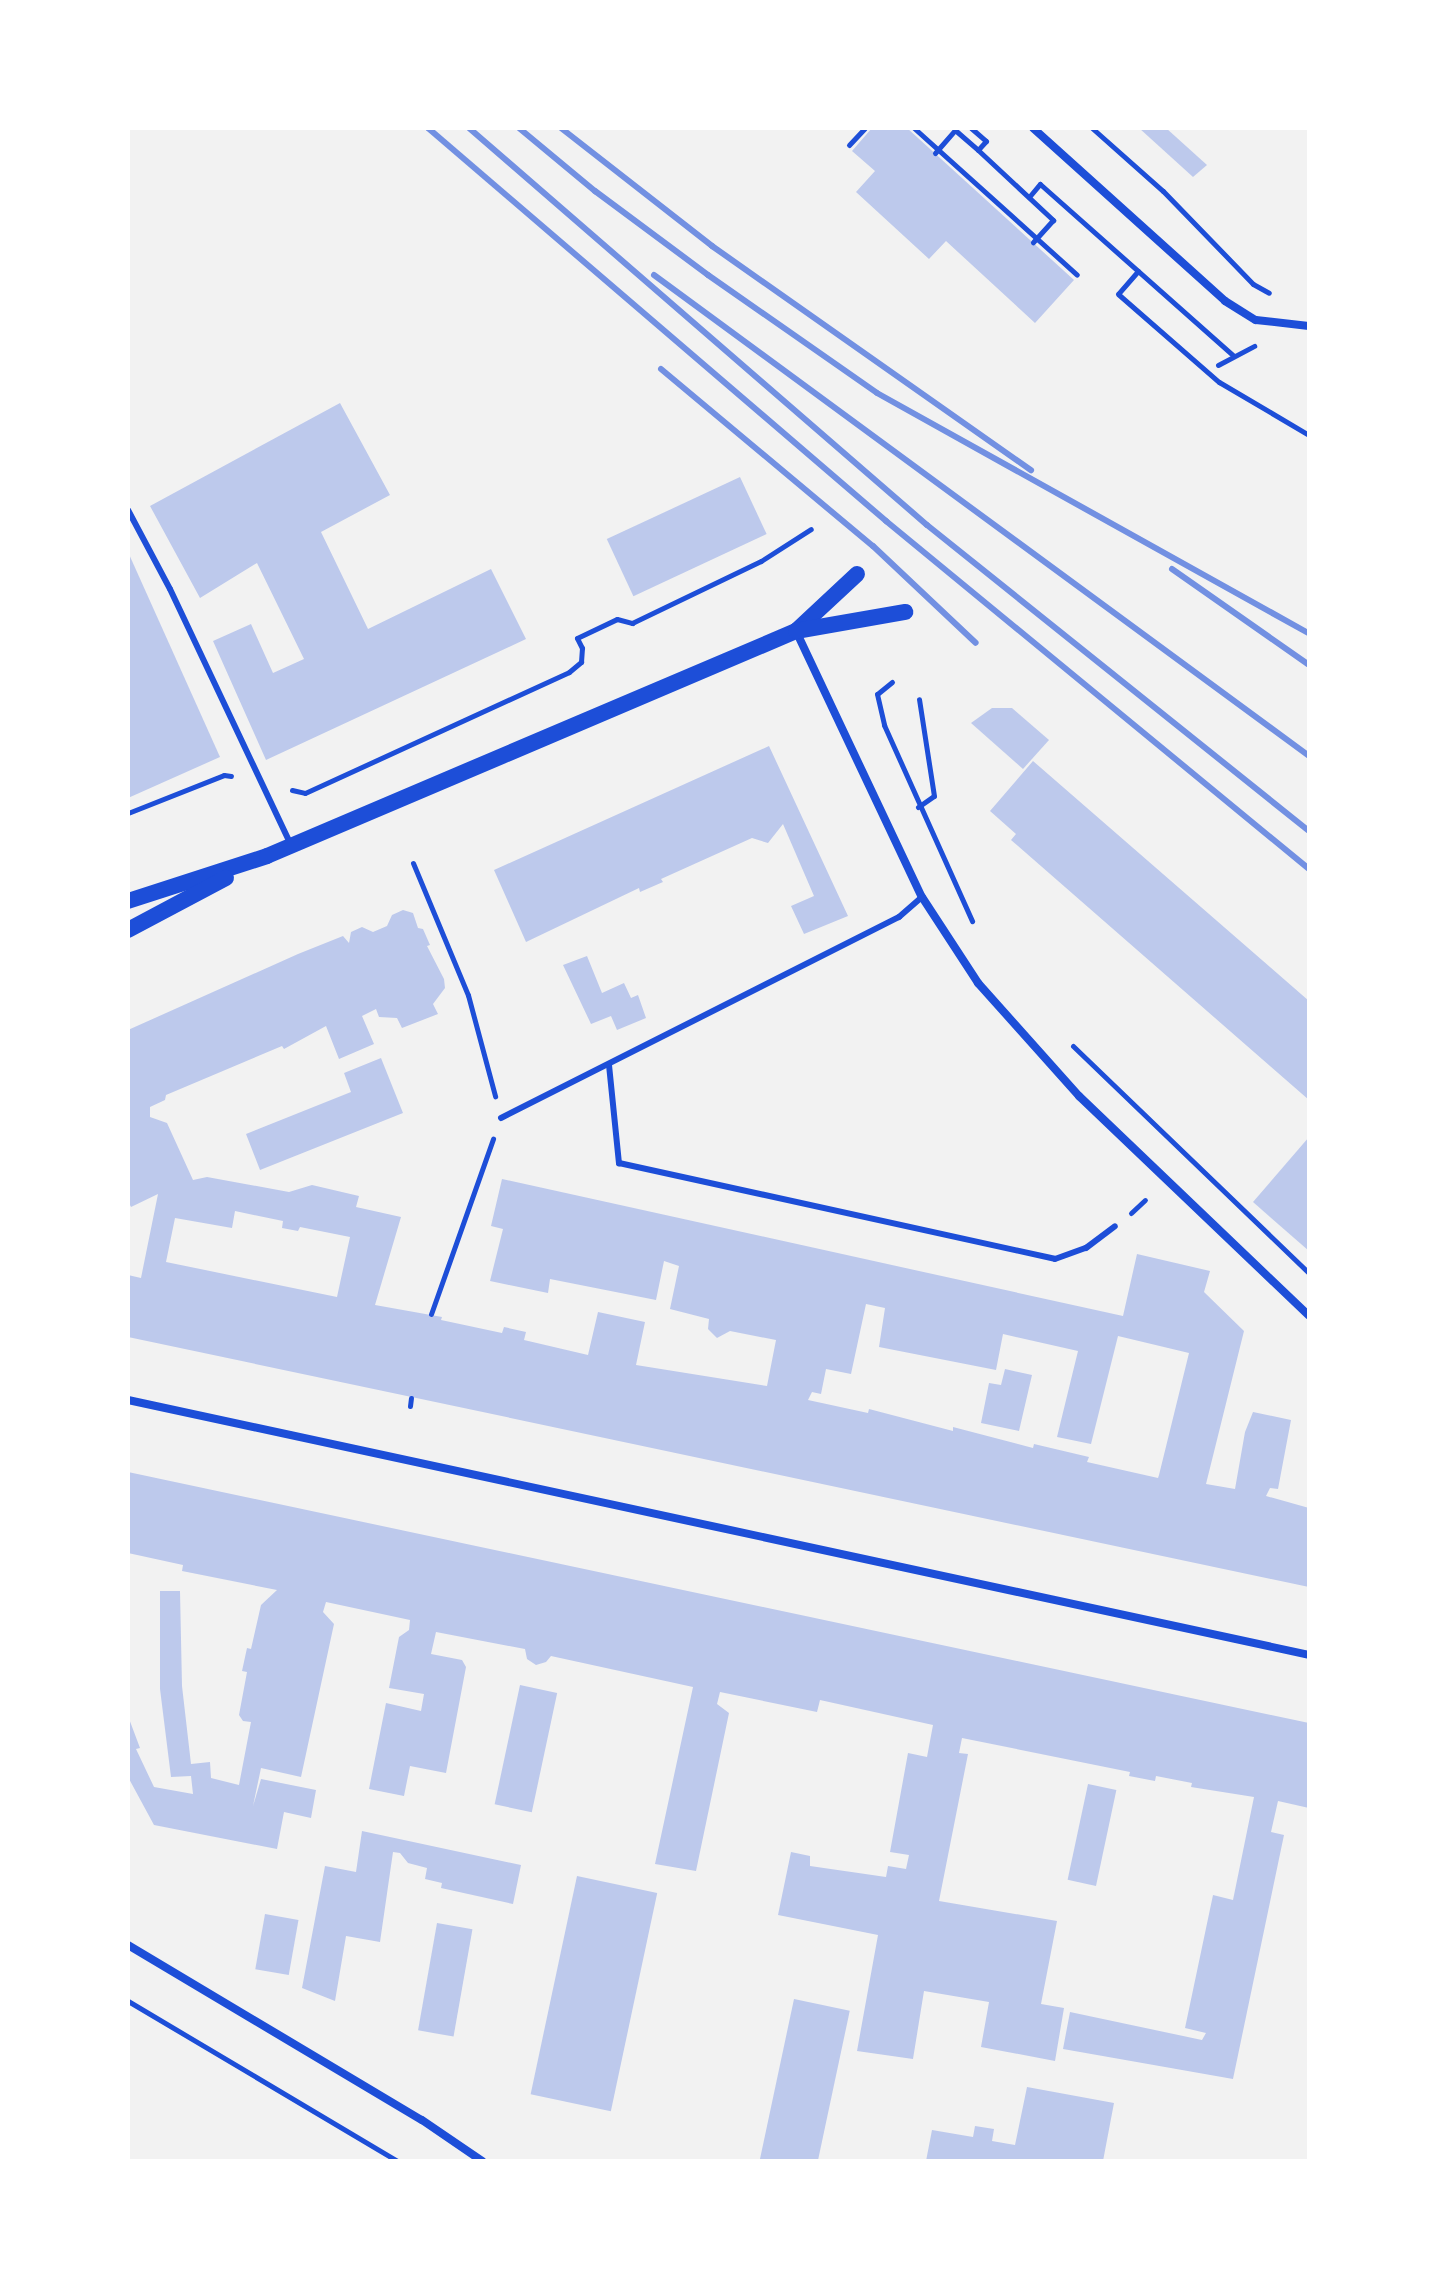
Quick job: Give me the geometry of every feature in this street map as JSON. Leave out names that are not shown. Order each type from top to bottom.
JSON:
[{"type":"main road","points":[[796,631],[857,574]]},
{"type":"main road","points":[[128,901],[267,856],[796,631],[905,612]]},
{"type":"main road","points":[[128,930],[267,856]]},
{"type":"street","points":[[1033,128],[1225,301],[1256,320],[1309,326]]},
{"type":"street","points":[[796,631],[922,897],[952,947],[1017,1030],[1090,1106],[1309,1316]]},
{"type":"street","points":[[128,1400],[1309,1655]]},
{"type":"street","points":[[128,1945],[422,2120],[482,2161]]},
{"type":"lane","points":[[128,510],[170,589],[291,846]]},
{"type":"lane","points":[[501,1118],[899,917],[922,897]]},
{"type":"lane","points":[[609,1065],[619,1163],[1055,1259],[1086,1248],[1115,1226]]},
{"type":"path","points":[[914,128],[1077,275]]},
{"type":"path","points":[[971,128],[986,141],[978,150]]},
{"type":"path","points":[[1092,128],[1163,191],[1253,284],[1272,296]]},
{"type":"path","points":[[849,145],[862,129]]},
{"type":"path","points":[[936,151],[955,130],[978,150],[1053,220],[1035,240]]},
{"type":"path","points":[[1029,197],[1040,184],[1234,356]]},
{"type":"path","points":[[1138,271],[1118,294],[1219,382],[1309,435]]},
{"type":"path","points":[[128,813],[224,775],[305,793],[569,672],[581,662],[582,648],[577,638],[617,619],[632,623],[761,561],[811,529]]},
{"type":"path","points":[[892,682],[877,694],[879,704],[918,807],[978,930]]},
{"type":"path","points":[[918,807],[934,796],[919,699]]},
{"type":"path","points":[[413,863],[468,995],[501,1118],[431,1314]]},
{"type":"path","points":[[1068,1041],[1309,1273]]},
{"type":"path","points":[[410,1406],[411,1398]]},
{"type":"path","points":[[128,2001],[398,2161]]},
{"type":"building","points":[[872,128],[907,128],[1074,280],[1035,323],[946,241],[929,259],[856,192],[875,171],[852,151]]},
{"type":"building","points":[[1139,128],[1166,128],[1207,165],[1193,177]]},
{"type":"building","points":[[340,403],[390,495],[321,532],[368,629],[491,569],[526,639],[266,760],[213,641],[251,624],[273,673],[304,659],[257,563],[200,598],[150,506]]},
{"type":"building","points":[[740,477],[767,534],[633,596],[607,539]]},
{"type":"building","points":[[128,552],[220,757],[128,798]]},
{"type":"building","points":[[992,708],[1012,708],[1049,740],[1023,769],[971,723]]},
{"type":"building","points":[[769,746],[848,916],[804,934],[791,906],[814,896],[783,824],[768,843],[752,838],[661,879],[663,882],[640,892],[639,888],[526,942],[494,870]]},
{"type":"building","points":[[1033,761],[1309,1001],[1309,1100],[1011,840],[1016,834],[990,811]]},
{"type":"building","points":[[403,910],[413,913],[418,928],[423,929],[430,945],[427,946],[444,979],[445,988],[433,1004],[438,1014],[402,1028],[397,1018],[379,1017],[376,1009],[362,1016],[374,1044],[339,1059],[326,1026],[284,1049],[282,1046],[166,1095],[165,1100],[150,1107],[150,1117],[167,1123],[193,1180],[207,1177],[289,1192],[312,1185],[359,1196],[356,1207],[401,1217],[375,1305],[442,1317],[441,1320],[502,1333],[504,1327],[526,1332],[524,1340],[588,1355],[598,1312],[645,1322],[636,1365],[767,1386],[776,1340],[730,1331],[717,1338],[708,1329],[709,1319],[670,1309],[679,1266],[664,1261],[656,1300],[550,1279],[548,1293],[490,1281],[503,1229],[491,1226],[502,1179],[1123,1316],[1137,1254],[1210,1271],[1204,1292],[1244,1331],[1206,1484],[1235,1489],[1245,1432],[1253,1412],[1291,1420],[1278,1489],[1270,1488],[1266,1496],[1309,1508],[1309,1587],[128,1337],[128,1275],[141,1278],[158,1194],[131,1207],[128,1201],[128,1030],[343,936],[349,943],[351,932],[362,927],[373,932],[387,926],[392,915]],"holes":[[[235,1211],[283,1221],[282,1228],[298,1231],[300,1227],[350,1237],[337,1297],[166,1262],[175,1218],[232,1228]],[[866,1304],[885,1308],[879,1347],[996,1370],[1003,1334],[1078,1351],[1057,1437],[1091,1444],[1118,1336],[1189,1353],[1158,1478],[1087,1462],[1089,1457],[1034,1444],[1033,1448],[869,1409],[868,1413],[808,1400],[812,1392],[821,1394],[826,1369],[851,1374]]]},
{"type":"building","points":[[587,956],[602,993],[624,983],[631,998],[638,995],[646,1018],[617,1030],[611,1016],[591,1024],[563,965]]},
{"type":"building","points":[[381,1058],[403,1113],[260,1170],[246,1134],[351,1092],[344,1073]]},
{"type":"building","points":[[1309,1137],[1309,1251],[1253,1202]]},
{"type":"building","points":[[1005,1369],[1032,1375],[1019,1431],[981,1423],[989,1383],[1001,1385]]},
{"type":"building","points":[[128,1472],[1309,1723],[1309,1808],[1278,1801],[1271,1832],[1284,1835],[1233,2079],[1063,2049],[1070,2012],[1202,2040],[1206,2033],[1185,2028],[1213,1895],[1233,1900],[1254,1797],[1191,1787],[1192,1783],[1156,1776],[1155,1781],[1129,1776],[1130,1772],[962,1738],[959,1753],[968,1754],[939,1901],[1057,1921],[1041,2004],[1064,2008],[1055,2061],[981,2047],[989,2002],[924,1991],[913,2059],[857,2051],[878,1935],[778,1915],[791,1852],[810,1856],[810,1866],[886,1877],[888,1866],[906,1869],[909,1855],[890,1852],[908,1753],[927,1757],[933,1725],[820,1700],[817,1712],[720,1692],[717,1704],[729,1713],[696,1871],[655,1864],[693,1687],[551,1656],[546,1662],[536,1665],[527,1659],[525,1649],[436,1632],[431,1654],[462,1660],[466,1667],[446,1773],[410,1766],[404,1796],[369,1789],[386,1703],[421,1711],[424,1694],[389,1688],[399,1637],[409,1630],[410,1620],[326,1602],[323,1612],[334,1624],[301,1777],[261,1768],[253,1806],[261,1779],[316,1790],[311,1818],[284,1812],[277,1849],[154,1825],[128,1777],[128,1716],[140,1748],[136,1749],[154,1787],[193,1794],[191,1776],[171,1777],[160,1689],[160,1591],[180,1591],[182,1686],[191,1764],[210,1762],[211,1778],[239,1785],[251,1722],[243,1721],[239,1715],[247,1672],[242,1671],[247,1648],[251,1649],[261,1605],[277,1590],[182,1571],[183,1565],[128,1553]]},
{"type":"building","points":[[520,1685],[557,1693],[532,1812],[495,1804]]},
{"type":"building","points":[[1088,1784],[1116,1790],[1096,1886],[1068,1880]]},
{"type":"building","points":[[362,1831],[521,1865],[513,1904],[441,1888],[442,1883],[425,1879],[427,1868],[408,1863],[400,1853],[393,1852],[380,1942],[346,1936],[335,2001],[302,1988],[325,1866],[356,1872]]},
{"type":"building","points":[[577,1876],[657,1893],[611,2111],[531,2094]]},
{"type":"building","points":[[265,1914],[298,1920],[289,1975],[255,1969]]},
{"type":"building","points":[[437,1923],[472,1929],[454,2037],[418,2030]]},
{"type":"building","points":[[794,1999],[850,2011],[818,2161],[760,2161]]},
{"type":"building","points":[[1027,2087],[1114,2103],[1103,2161],[926,2161],[932,2130],[973,2137],[975,2126],[994,2129],[992,2141],[1015,2145]]},
{"type":"railway","points":[[428,128],[886,521],[1309,869]]},
{"type":"railway","points":[[469,128],[927,525],[1309,831]]},
{"type":"railway","points":[[519,128],[595,191],[708,275],[877,393],[1309,633]]},
{"type":"railway","points":[[561,128],[712,246],[1031,470]]},
{"type":"railway","points":[[654,275],[1309,756]]},
{"type":"railway","points":[[661,369],[873,546],[976,643]]},
{"type":"railway","points":[[1172,569],[1309,665]]}]
